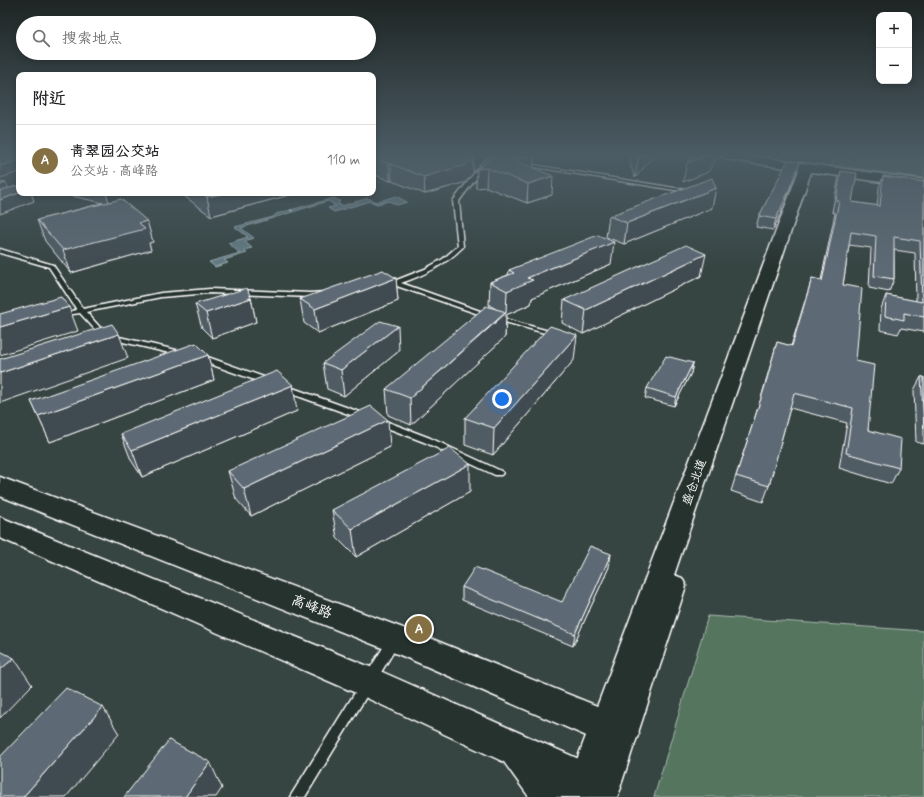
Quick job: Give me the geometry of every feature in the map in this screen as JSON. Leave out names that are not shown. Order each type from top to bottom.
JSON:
[{"type":"main road","name":"高峰路","points":[[0,486],[395,638],[614,729]]},
{"type":"main road","points":[[0,527],[368,682],[508,746],[592,791]]},
{"type":"main road","points":[[508,746],[527,761],[538,776],[549,797]]},
{"type":"street","name":"盛仓北道","points":[[592,791],[802,193]]},
{"type":"lane","points":[[382,286],[413,278],[447,260],[461,246],[456,201],[461,193]]},
{"type":"lane","points":[[0,251],[51,266],[81,310],[104,336],[202,358],[428,440],[498,473]]},
{"type":"lane","points":[[395,283],[492,318],[559,336]]},
{"type":"lane","points":[[52,317],[161,295],[210,291],[310,295],[332,293]]},
{"type":"lane","points":[[297,797],[395,638]]},
{"type":"green space","points":[[708,616],[924,631],[924,797],[654,797]]},
{"type":"water","points":[[396,196],[407,202],[397,205],[389,201],[377,204],[370,201],[334,212],[328,208],[336,206],[328,201],[241,228],[254,238],[244,241],[252,248],[244,250],[247,253],[224,260],[228,263],[215,267],[209,262],[240,253],[228,243],[248,237],[235,227],[334,198],[340,201],[338,204],[342,206],[368,198],[376,202]]},
{"type":"building","points":[[0,193],[16,193],[16,194],[0,200]]},
{"type":"building","points":[[671,193],[703,193],[627,223],[609,216]]},
{"type":"building","points":[[771,193],[788,193],[776,219],[759,216]]},
{"type":"building","points":[[837,193],[854,193],[852,202],[880,206],[881,193],[924,193],[924,317],[904,313],[904,320],[885,316],[886,295],[922,302],[920,241],[894,237],[894,279],[874,276],[876,236],[851,232],[843,285],[862,288],[856,361],[874,365],[868,430],[901,439],[899,468],[846,453],[853,408],[794,393],[769,486],[736,476],[765,386],[777,342],[792,346],[812,278],[822,281],[839,201],[836,201]]},
{"type":"building","points":[[121,199],[147,221],[139,223],[145,229],[63,250],[37,220]]},
{"type":"building","points":[[598,235],[614,242],[527,278],[533,280],[507,291],[490,282],[514,273],[509,270]]},
{"type":"building","points":[[686,245],[706,254],[586,310],[564,300]]},
{"type":"building","points":[[383,270],[396,278],[315,309],[300,299]]},
{"type":"building","points":[[247,288],[251,298],[206,313],[195,304]]},
{"type":"building","points":[[61,297],[69,307],[0,327],[0,314]]},
{"type":"building","points":[[486,306],[506,312],[410,398],[386,389]]},
{"type":"building","points":[[380,321],[398,326],[341,370],[323,363]]},
{"type":"building","points":[[112,324],[119,334],[0,373],[0,359]]},
{"type":"building","points":[[550,326],[577,335],[494,428],[465,418]]},
{"type":"building","points":[[196,343],[208,355],[38,416],[31,401]]},
{"type":"building","points":[[666,356],[693,363],[676,397],[647,388]]},
{"type":"building","points":[[277,371],[293,385],[132,450],[121,434]]},
{"type":"building","points":[[921,377],[924,377],[924,428]]},
{"type":"building","points":[[371,406],[388,420],[244,489],[228,471]]},
{"type":"building","points":[[450,448],[470,464],[352,529],[332,510]]},
{"type":"building","points":[[590,546],[611,554],[575,634],[462,587],[475,567],[562,602]]},
{"type":"building","points":[[0,651],[14,658],[0,670]]},
{"type":"building","points":[[66,688],[103,707],[23,797],[0,797],[0,757]]},
{"type":"building","points":[[169,740],[210,762],[185,797],[124,797]]},
{"type":"place","name":"青翠园公交站","points":[[419,629]]}]
